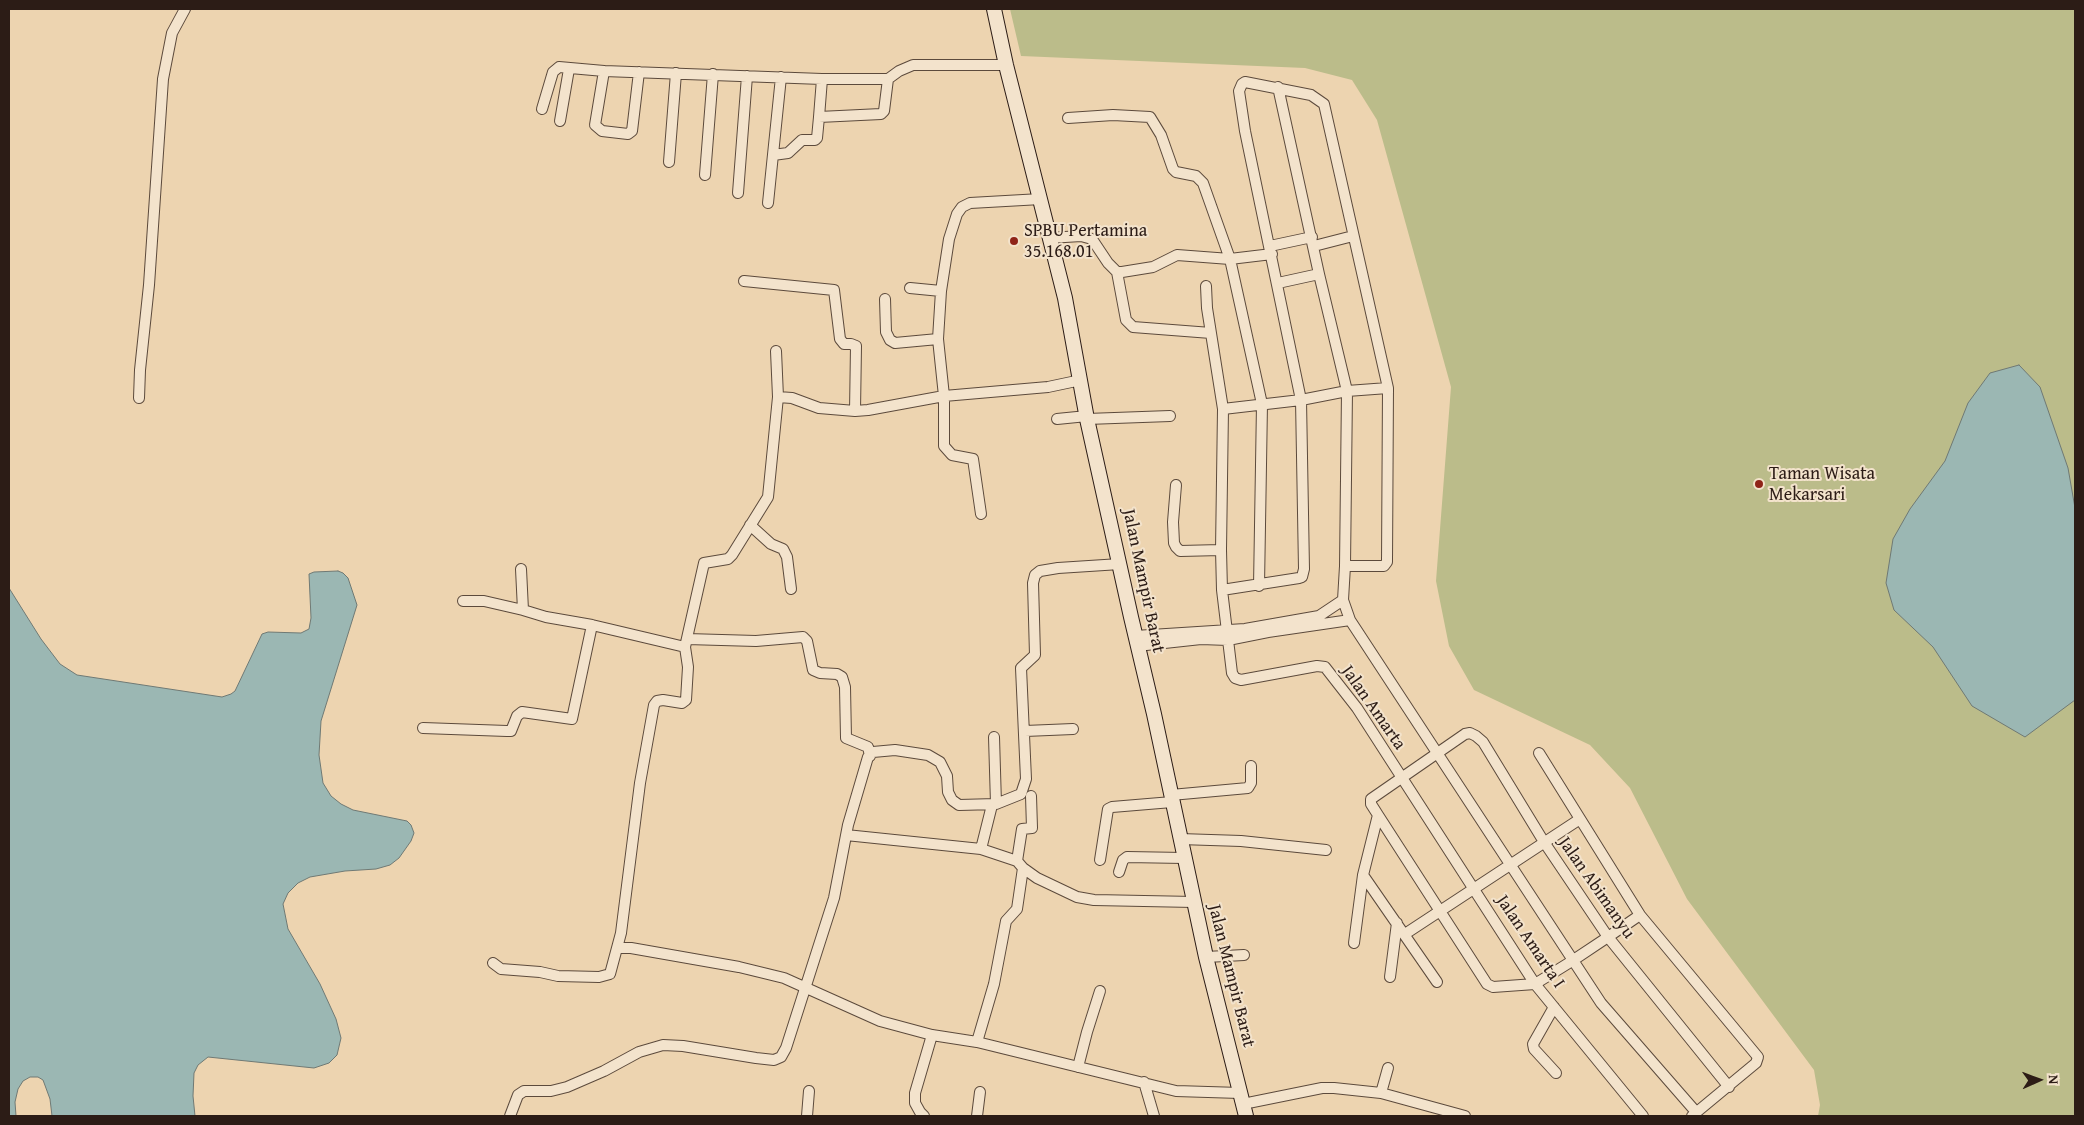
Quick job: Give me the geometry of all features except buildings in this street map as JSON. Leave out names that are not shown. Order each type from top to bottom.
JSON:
[{"type":"street","points":[[139,398],[163,79],[172,33],[185,9]]},
{"type":"street","name":"Jalan Mampir Barat","points":[[994,9],[1065,298],[1087,417],[1136,641],[1154,714],[1206,957],[1243,1104]]},
{"type":"street","points":[[542,109],[553,72],[559,67],[676,74],[782,76],[822,79],[888,79],[899,71],[913,66],[1005,60]]},
{"type":"street","points":[[560,121],[569,69]]},
{"type":"street","points":[[604,71],[595,125],[602,130],[628,134],[632,130],[638,72]]},
{"type":"street","points":[[669,162],[676,74]]},
{"type":"street","points":[[705,175],[713,74]]},
{"type":"street","points":[[738,193],[747,76]]},
{"type":"street","points":[[768,203],[782,76]]},
{"type":"street","points":[[773,155],[788,153],[802,140],[815,140],[817,138],[822,79]]},
{"type":"street","points":[[819,117],[881,114],[884,111],[888,79]]},
{"type":"street","points":[[1222,590],[1259,586],[1299,578],[1304,574],[1301,400],[1246,131],[1240,92],[1242,84],[1245,82],[1311,95],[1324,104],[1388,388],[1388,562],[1384,566],[1345,566]]},
{"type":"street","points":[[1278,87],[1347,391],[1343,600],[1350,620],[1601,1003],[1694,1114],[1756,1063],[1758,1057],[1640,915],[1539,753]]},
{"type":"street","points":[[1068,118],[1113,115],[1150,117],[1161,135],[1173,169],[1176,172],[1196,176],[1203,183],[1230,259],[1262,404],[1259,586]]},
{"type":"street","points":[[981,514],[973,459],[952,455],[944,446],[944,396],[938,339],[941,291],[952,227],[962,207],[970,202],[1041,199]]},
{"type":"street","points":[[1049,238],[1081,236],[1092,239],[1108,263],[1117,272],[1126,320],[1132,327],[1211,333]]},
{"type":"street","points":[[1117,272],[1154,267],[1177,256],[1230,259],[1353,236]]},
{"type":"street","points":[[1278,283],[1319,274]]},
{"type":"street","points":[[744,281],[834,290],[840,339],[844,344],[856,346],[855,411]]},
{"type":"street","points":[[1206,286],[1223,409],[1221,550],[1222,590],[1228,636]]},
{"type":"street","points":[[910,288],[941,291]]},
{"type":"street","points":[[885,299],[886,332],[890,340],[895,343],[938,339]]},
{"type":"street","points":[[492,964],[501,969],[540,972],[558,976],[605,977],[610,974],[622,933],[640,783],[654,705],[657,701],[663,700],[682,703],[686,700],[688,667],[686,643],[704,563],[728,559],[732,555],[768,497],[778,397],[776,351]]},
{"type":"street","points":[[778,397],[792,398],[819,408],[855,411],[944,396],[1048,387],[1081,380]]},
{"type":"street","points":[[1223,409],[1301,400],[1347,391],[1388,388]]},
{"type":"street","points":[[1058,419],[1170,416]]},
{"type":"street","points":[[1176,485],[1173,522],[1174,543],[1176,547],[1180,551],[1221,550]]},
{"type":"street","points":[[750,525],[771,544],[782,549],[787,557],[791,589]]},
{"type":"street","points":[[510,1116],[518,1095],[524,1091],[552,1091],[567,1087],[604,1071],[639,1052],[663,1045],[774,1060],[781,1056],[786,1048],[834,898],[846,835],[870,756],[873,752],[895,750],[928,755],[940,762],[948,776],[948,792],[952,800],[959,805],[994,805],[1021,794],[1026,779],[1021,668],[1035,655],[1033,583],[1035,575],[1040,571],[1058,568],[1120,564]]},
{"type":"street","points":[[521,569],[523,610]]},
{"type":"street","points":[[1320,619],[1343,600]]},
{"type":"street","points":[[463,601],[484,601],[546,617],[592,624],[686,643],[756,641],[804,637],[807,641],[814,670],[820,673],[837,674],[842,677],[845,687],[846,738],[868,747],[870,756]]},
{"type":"street","points":[[1136,641],[1228,636],[1320,619],[1350,620]]},
{"type":"street","points":[[422,728],[507,732],[511,731],[517,716],[522,712],[572,719],[592,624]]},
{"type":"street","name":"Jalan Amarta","points":[[1228,636],[1232,673],[1235,678],[1242,680],[1317,666],[1325,667],[1357,708],[1400,777]]},
{"type":"street","points":[[1025,731],[1073,729]]},
{"type":"street","name":"Jalan Abimanyu","points":[[1378,815],[1371,804],[1371,799],[1400,777],[1465,734],[1470,733],[1476,736],[1483,742],[1544,842],[1608,937],[1729,1087]]},
{"type":"street","points":[[981,849],[994,805],[994,738]]},
{"type":"street","points":[[1100,860],[1108,809],[1248,788],[1251,783],[1252,766]]},
{"type":"street","name":"Jalan Amarta I","points":[[1400,777],[1475,888],[1535,984],[1643,1116]]},
{"type":"street","points":[[977,1042],[994,984],[1006,921],[1017,909],[1022,829],[1032,828],[1031,796]]},
{"type":"street","points":[[1378,815],[1487,984],[1500,988],[1535,984],[1640,915]]},
{"type":"street","points":[[1354,943],[1363,875],[1378,815]]},
{"type":"street","points":[[1405,934],[1580,819]]},
{"type":"street","points":[[846,835],[981,849],[1020,865],[1037,878],[1077,897],[1094,900],[1194,902]]},
{"type":"street","points":[[1180,839],[1241,841],[1326,850]]},
{"type":"street","points":[[1119,872],[1123,860],[1127,857],[1184,858]]},
{"type":"street","points":[[1363,875],[1437,982]]},
{"type":"street","points":[[1390,977],[1396,923]]},
{"type":"street","points":[[617,948],[631,948],[739,967],[784,978],[880,1021],[932,1035],[977,1042],[1176,1091],[1243,1104],[1322,1088],[1381,1093],[1459,1116]]},
{"type":"street","points":[[1206,957],[1244,955]]},
{"type":"street","points":[[1078,1067],[1086,1032],[1100,991]]},
{"type":"street","points":[[1554,1007],[1532,1044],[1534,1049],[1556,1073]]},
{"type":"street","points":[[924,1116],[915,1102],[915,1093],[932,1035]]},
{"type":"street","points":[[1381,1093],[1388,1068]]},
{"type":"street","points":[[1144,1082],[1154,1116]]},
{"type":"street","points":[[807,1116],[809,1091]]},
{"type":"street","points":[[977,1116],[980,1092]]},
{"type":"green space","name":"Taman Wisata Mekarsari","points":[[1010,9],[2075,9],[2075,1116],[1818,1116],[1820,1105],[1814,1070],[1687,899],[1630,788],[1590,745],[1474,690],[1449,646],[1436,581],[1451,387],[1377,120],[1352,80],[1305,68],[1021,56]]},
{"type":"water","points":[[2019,365],[2040,387],[2068,468],[2075,508],[2075,700],[2025,737],[1972,706],[1933,647],[1894,610],[1886,583],[1893,539],[1910,509],[1945,461],[1968,403],[1990,373]]},
{"type":"water","points":[[338,571],[348,578],[357,605],[321,721],[319,755],[323,783],[331,796],[341,804],[353,810],[407,821],[414,833],[411,841],[399,858],[390,865],[376,869],[345,871],[310,877],[298,883],[288,893],[283,904],[288,929],[320,984],[336,1019],[341,1038],[337,1055],[329,1063],[314,1068],[208,1057],[198,1065],[194,1073],[193,1096],[195,1116],[52,1116],[50,1099],[43,1080],[38,1077],[30,1077],[23,1081],[18,1089],[15,1102],[16,1116],[9,1116],[9,588],[41,639],[60,664],[77,675],[222,697],[235,691],[262,634],[268,632],[301,633],[309,629],[311,618],[309,574]]},
{"type":"place","name":"SPBU Pertamina 35.168.01","points":[[1014,241]]},
{"type":"place","name":"Taman Wisata Mekarsari","points":[[1759,484]]}]
